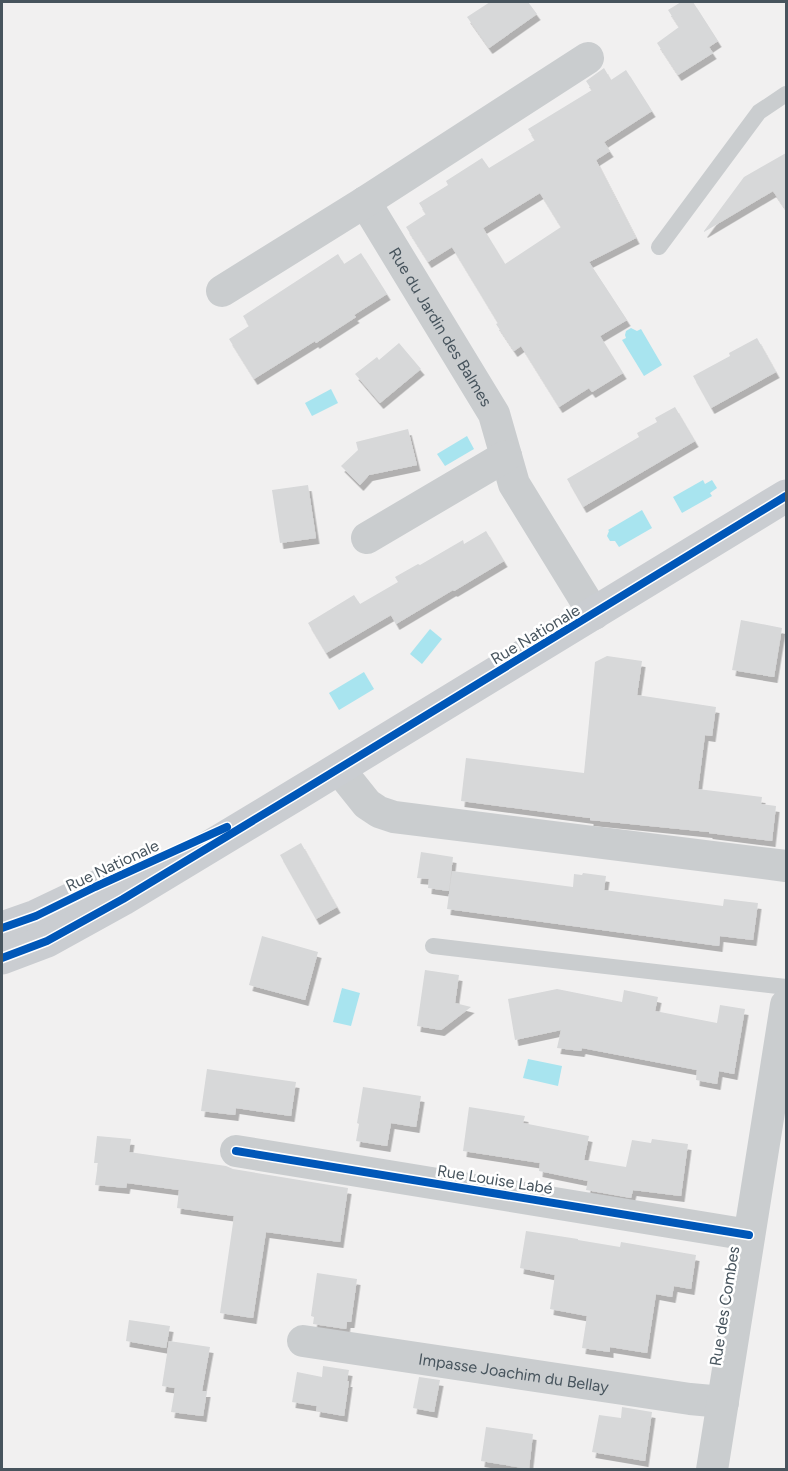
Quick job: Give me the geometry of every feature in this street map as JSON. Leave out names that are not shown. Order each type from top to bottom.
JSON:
[{"type":"main road","name":"Rue Nationale","points":[[2,958],[47,941],[123,899],[786,496]]},
{"type":"main road","name":"Rue Nationale","points":[[2,928],[36,916],[297,794]]},
{"type":"street","points":[[222,291],[588,58]]},
{"type":"street","name":"Rue du Jardin des Balmes","points":[[365,202],[494,414],[514,484],[594,614]]},
{"type":"street","points":[[366,538],[506,456]]},
{"type":"street","points":[[339,769],[367,804],[379,812],[394,817],[786,866]]},
{"type":"street","name":"Rue des Combes","points":[[712,1470],[786,1005]]},
{"type":"street","name":"Rue Louise Labé","points":[[236,1150],[749,1234]]},
{"type":"street","name":"Impasse Joachim du Bellay","points":[[303,1341],[678,1398],[723,1402]]},
{"type":"lane","points":[[658,247],[759,112],[786,94]]},
{"type":"lane","points":[[433,946],[786,987]]},
{"type":"water","points":[[631,328],[637,331],[641,329],[662,365],[644,376],[622,340],[626,338],[626,331]]},
{"type":"water","points":[[331,389],[338,403],[312,416],[305,403]]},
{"type":"water","points":[[467,436],[474,449],[445,466],[437,454]]},
{"type":"water","points":[[703,480],[705,484],[712,480],[717,488],[710,493],[712,496],[682,513],[673,497]]},
{"type":"water","points":[[642,510],[652,528],[619,547],[615,541],[610,541],[607,536],[608,530]]},
{"type":"water","points":[[430,629],[442,639],[422,664],[410,654]]},
{"type":"water","points":[[364,672],[374,689],[339,710],[329,693]]},
{"type":"water","points":[[342,988],[360,993],[351,1026],[333,1022]]},
{"type":"water","points":[[528,1059],[562,1066],[558,1086],[523,1078]]},
{"type":"building","points":[[490,2],[528,2],[537,14],[489,48],[467,17]]},
{"type":"building","points":[[681,2],[693,2],[718,41],[709,47],[713,53],[678,75],[657,43],[679,27],[668,10]]},
{"type":"building","points":[[604,68],[611,80],[626,70],[652,111],[604,142],[610,151],[596,160],[636,238],[589,262],[627,320],[600,336],[623,373],[592,392],[589,388],[559,407],[521,346],[514,351],[452,247],[428,262],[406,227],[426,214],[419,203],[448,185],[446,181],[482,158],[489,168],[535,140],[528,129],[592,90],[586,81]],"holes":[[[540,193],[561,227],[505,264],[483,228]]]},
{"type":"building","points":[[786,153],[786,210],[773,191],[704,232],[744,177]]},
{"type":"building","points":[[361,253],[387,294],[316,343],[315,341],[254,379],[229,339],[249,326],[243,316],[338,254],[344,264]]},
{"type":"building","points":[[757,338],[776,372],[711,408],[693,376]]},
{"type":"building","points":[[399,343],[421,369],[380,403],[355,374],[377,357],[379,360]]},
{"type":"building","points":[[675,407],[695,441],[583,507],[567,479],[639,437],[637,433],[657,422],[655,418]]},
{"type":"building","points":[[408,429],[417,465],[369,475],[360,485],[341,466],[358,450],[356,442]]},
{"type":"building","points":[[308,485],[316,538],[280,543],[272,490]]},
{"type":"building","points":[[486,531],[504,561],[396,624],[391,615],[326,653],[308,623],[354,595],[360,604],[398,582],[395,577],[463,540],[464,544]]},
{"type":"building","points":[[741,620],[782,628],[774,677],[732,670]]},
{"type":"building","points":[[607,656],[642,661],[637,695],[716,707],[712,736],[705,735],[698,789],[762,797],[761,804],[776,806],[772,841],[590,820],[590,818],[461,801],[466,758],[584,773],[595,662]]},
{"type":"building","points":[[301,843],[337,907],[316,919],[280,855]]},
{"type":"building","points":[[421,852],[453,857],[449,891],[428,888],[429,879],[417,878]]},
{"type":"building","points":[[452,871],[573,887],[574,874],[582,875],[583,873],[606,876],[604,890],[723,906],[724,899],[758,903],[753,940],[720,936],[719,946],[447,909]]},
{"type":"building","points":[[262,936],[318,952],[305,1000],[249,985]]},
{"type":"building","points":[[425,970],[459,975],[455,1003],[471,1007],[441,1030],[417,1026]]},
{"type":"building","points":[[557,989],[622,1002],[624,990],[658,997],[655,1011],[717,1023],[720,1005],[745,1009],[734,1074],[719,1071],[717,1084],[696,1080],[697,1070],[582,1048],[581,1051],[557,1048],[561,1030],[515,1040],[508,999]]},
{"type":"building","points":[[207,1069],[296,1082],[291,1116],[236,1108],[235,1115],[201,1111]]},
{"type":"building","points":[[363,1087],[421,1096],[416,1127],[391,1123],[387,1146],[356,1141]]},
{"type":"building","points":[[469,1107],[525,1116],[523,1123],[589,1136],[584,1160],[626,1167],[632,1140],[651,1143],[652,1139],[688,1144],[681,1196],[633,1190],[631,1198],[586,1190],[588,1181],[539,1171],[540,1163],[463,1151]]},
{"type":"building","points":[[97,1136],[131,1139],[129,1152],[226,1166],[348,1188],[340,1242],[266,1232],[253,1318],[220,1313],[234,1216],[177,1208],[179,1190],[127,1183],[126,1188],[95,1185],[98,1163],[94,1163]]},
{"type":"building","points":[[526,1231],[620,1247],[621,1242],[696,1255],[691,1289],[674,1286],[672,1297],[656,1294],[647,1353],[610,1347],[610,1352],[582,1348],[587,1316],[550,1309],[555,1275],[520,1268]]},
{"type":"building","points":[[317,1273],[357,1279],[351,1322],[347,1322],[346,1329],[313,1324],[314,1317],[311,1316]]},
{"type":"building","points":[[129,1320],[170,1326],[166,1348],[126,1341]]},
{"type":"building","points":[[169,1341],[210,1347],[202,1391],[207,1391],[203,1416],[171,1412],[175,1388],[162,1386]]},
{"type":"building","points":[[323,1366],[349,1370],[344,1416],[316,1411],[317,1406],[292,1402],[297,1372],[322,1377]]},
{"type":"building","points":[[419,1377],[440,1380],[434,1412],[413,1408]]},
{"type":"building","points":[[622,1407],[652,1412],[645,1461],[592,1452],[599,1415],[621,1418]]},
{"type":"building","points":[[486,1427],[533,1434],[529,1469],[481,1461]]},
{"type":"cycle path","points":[[2,958],[47,941],[123,899],[786,496]]},
{"type":"cycle path","points":[[2,928],[36,916],[227,827]]},
{"type":"cycle path","points":[[236,1151],[749,1235]]}]
